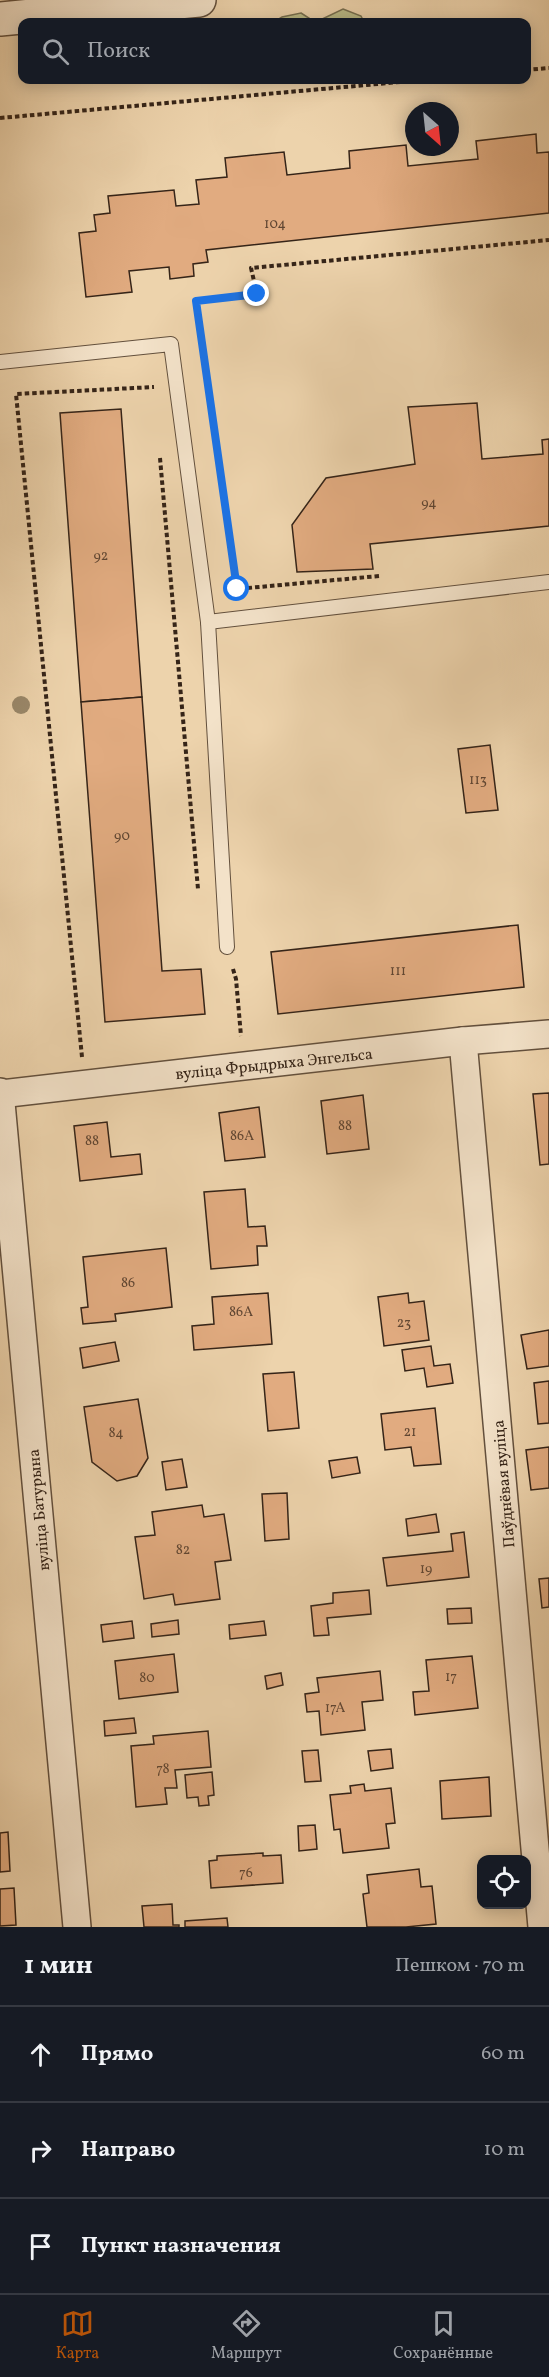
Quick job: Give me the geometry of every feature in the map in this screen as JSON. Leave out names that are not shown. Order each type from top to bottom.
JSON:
[{"type":"street","points":[[0,19],[199,0]]},
{"type":"street","name":"вуліца Фрыдрыха Энгельса","points":[[0,1093],[463,1041],[549,1034]]},
{"type":"street","name":"Паўднёвая вуліца","points":[[463,1041],[542,1927]]},
{"type":"street","name":"вуліца Батурына","points":[[0,1093],[76,1927]]},
{"type":"lane","points":[[0,362],[171,344],[208,622],[227,947]]},
{"type":"lane","points":[[208,622],[549,582]]},
{"type":"path","points":[[531,70],[549,68]]},
{"type":"path","points":[[0,118],[378,84]]},
{"type":"path","points":[[237,589],[196,301],[257,294],[251,267],[549,240]]},
{"type":"path","points":[[82,1058],[16,394],[154,386]]},
{"type":"green space","points":[[343,9],[362,18],[324,18]]},
{"type":"green space","points":[[301,13],[309,18],[280,18]]},
{"type":"building","points":[[536,134],[537,153],[549,152],[549,213],[206,250],[208,262],[193,264],[194,276],[170,279],[169,267],[129,271],[132,292],[86,297],[79,233],[96,231],[94,215],[110,213],[108,196],[174,190],[176,206],[199,204],[196,180],[227,177],[225,158],[284,152],[287,175],[350,168],[349,151],[405,145],[408,166],[478,159],[476,141]]},
{"type":"building","points":[[477,403],[482,459],[543,454],[542,440],[549,439],[549,526],[370,544],[373,569],[297,572],[292,525],[326,478],[415,464],[408,407]]},
{"type":"building","points":[[121,409],[142,697],[81,702],[60,413]]},
{"type":"building","points":[[142,697],[162,971],[201,969],[205,1014],[105,1022],[81,702]]},
{"type":"building","points":[[490,745],[498,810],[466,813],[458,749]]},
{"type":"building","points":[[518,925],[524,987],[278,1014],[271,952]]},
{"type":"building","points":[[549,1093],[549,1164],[540,1165],[533,1094]]},
{"type":"building","points":[[363,1095],[369,1149],[327,1154],[321,1101]]},
{"type":"building","points":[[259,1107],[265,1157],[225,1161],[219,1113]]},
{"type":"building","points":[[107,1122],[111,1157],[140,1154],[142,1174],[80,1181],[74,1126]]},
{"type":"building","points":[[245,1189],[248,1227],[265,1226],[267,1246],[257,1246],[258,1265],[211,1269],[204,1192]]},
{"type":"building","points":[[166,1248],[172,1307],[115,1314],[116,1321],[83,1324],[81,1308],[88,1307],[83,1257]]},
{"type":"building","points":[[268,1293],[272,1344],[194,1350],[192,1326],[214,1324],[212,1297]]},
{"type":"building","points":[[408,1293],[409,1303],[424,1301],[429,1340],[384,1346],[378,1297]]},
{"type":"building","points":[[549,1330],[549,1366],[527,1369],[521,1335]]},
{"type":"building","points":[[115,1342],[119,1361],[83,1368],[80,1348]]},
{"type":"building","points":[[431,1346],[434,1366],[450,1364],[453,1383],[427,1387],[424,1368],[405,1371],[402,1350]]},
{"type":"building","points":[[294,1372],[299,1428],[268,1431],[263,1374]]},
{"type":"building","points":[[549,1381],[549,1423],[538,1424],[534,1383]]},
{"type":"building","points":[[138,1399],[148,1458],[137,1476],[117,1481],[92,1462],[84,1407]]},
{"type":"building","points":[[435,1408],[441,1464],[414,1466],[411,1447],[385,1450],[381,1414]]},
{"type":"building","points":[[549,1447],[549,1488],[531,1490],[526,1450]]},
{"type":"building","points":[[357,1457],[360,1473],[332,1478],[329,1461]]},
{"type":"building","points":[[182,1459],[187,1487],[166,1490],[162,1462]]},
{"type":"building","points":[[287,1493],[289,1539],[265,1541],[262,1494]]},
{"type":"building","points":[[202,1505],[204,1517],[224,1514],[231,1560],[215,1562],[220,1599],[175,1605],[173,1594],[144,1599],[135,1537],[155,1535],[152,1512]]},
{"type":"building","points":[[436,1514],[439,1532],[408,1536],[406,1519]]},
{"type":"building","points":[[464,1532],[469,1577],[387,1586],[383,1558],[453,1551],[451,1534]]},
{"type":"building","points":[[549,1578],[549,1607],[542,1608],[539,1579]]},
{"type":"building","points":[[369,1590],[371,1614],[327,1618],[329,1635],[314,1636],[311,1606],[333,1603],[333,1593]]},
{"type":"building","points":[[471,1608],[472,1623],[448,1624],[447,1609]]},
{"type":"building","points":[[178,1620],[179,1634],[152,1637],[151,1624]]},
{"type":"building","points":[[132,1621],[134,1638],[103,1642],[101,1625]]},
{"type":"building","points":[[264,1621],[266,1635],[230,1639],[229,1625]]},
{"type":"building","points":[[174,1654],[178,1692],[119,1699],[115,1661]]},
{"type":"building","points":[[472,1656],[478,1708],[415,1715],[413,1692],[429,1691],[426,1660]]},
{"type":"building","points":[[380,1671],[383,1700],[362,1702],[365,1730],[321,1735],[319,1711],[307,1712],[305,1694],[319,1692],[317,1678]]},
{"type":"building","points":[[281,1673],[283,1685],[267,1689],[265,1676]]},
{"type":"building","points":[[134,1718],[136,1733],[105,1736],[104,1721]]},
{"type":"building","points":[[208,1731],[211,1767],[175,1770],[177,1788],[165,1788],[167,1804],[136,1807],[131,1746],[154,1744],[153,1736]]},
{"type":"building","points":[[391,1749],[393,1768],[371,1771],[368,1751]]},
{"type":"building","points":[[318,1750],[321,1781],[305,1782],[302,1751]]},
{"type":"building","points":[[212,1772],[214,1795],[208,1796],[209,1805],[199,1806],[198,1797],[187,1798],[185,1775]]},
{"type":"building","points":[[489,1777],[491,1816],[442,1819],[440,1781]]},
{"type":"building","points":[[364,1784],[365,1791],[391,1788],[395,1823],[386,1824],[389,1848],[343,1853],[340,1829],[334,1830],[330,1795],[351,1793],[350,1786]]},
{"type":"building","points":[[315,1825],[317,1849],[299,1851],[298,1826]]},
{"type":"building","points":[[8,1832],[10,1871],[0,1872],[0,1833]]},
{"type":"building","points":[[263,1853],[263,1856],[281,1855],[283,1883],[211,1888],[209,1861],[217,1860],[217,1856]]},
{"type":"building","points":[[419,1869],[421,1887],[432,1886],[436,1924],[367,1927],[363,1894],[369,1893],[367,1875]]},
{"type":"building","points":[[14,1888],[16,1925],[0,1926],[0,1889]]},
{"type":"building","points":[[172,1904],[173,1925],[179,1925],[179,1927],[144,1927],[142,1906]]},
{"type":"building","points":[[227,1918],[228,1927],[185,1927],[185,1921]]},
{"type":"route","points":[[237,589],[196,301],[257,294]]}]
